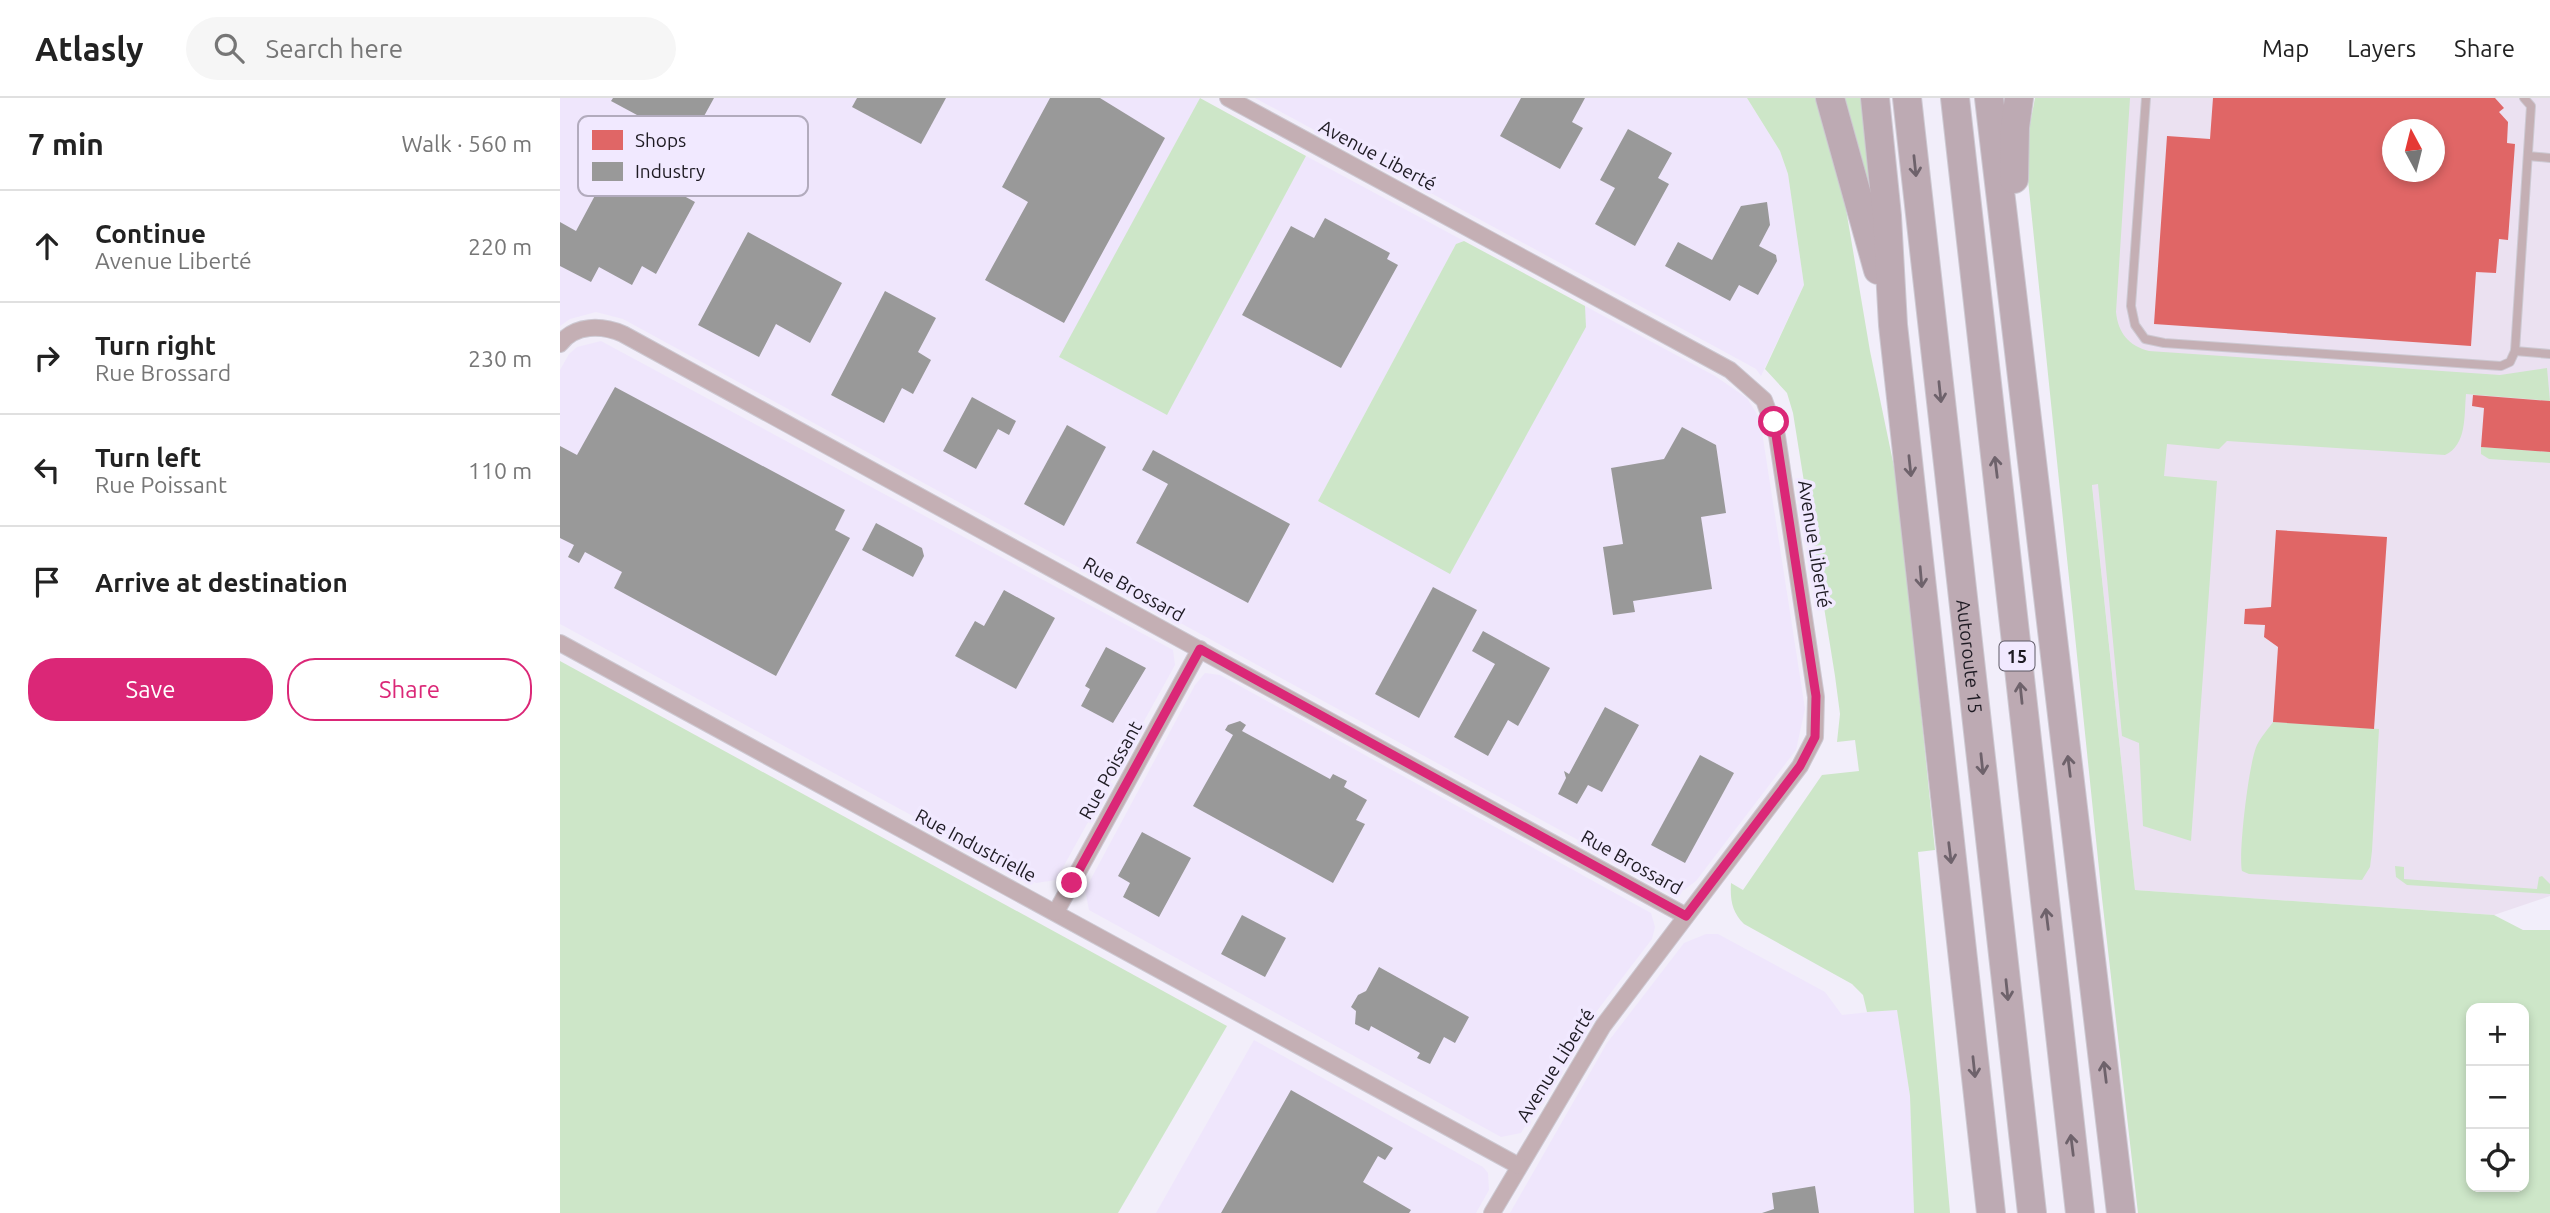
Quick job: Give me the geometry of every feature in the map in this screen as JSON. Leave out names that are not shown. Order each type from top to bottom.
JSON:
[{"type":"highway","points":[[1830,98],[1893,325]]},
{"type":"highway","points":[[1875,98],[1887,216],[1893,325],[1990,1213]]},
{"type":"highway","name":"Autoroute 15","points":[[1907,98],[2032,1213]]},
{"type":"highway","name":"15","points":[[1955,98],[2080,1213]]},
{"type":"highway","points":[[1989,98],[2121,1213]]},
{"type":"highway","points":[[2019,98],[2014,127],[2014,180],[2039,524]]},
{"type":"street","name":"Avenue Liberté","points":[[1228,98],[1730,370],[1764,400],[1777,436],[1816,696],[1817,723],[1810,750],[1591,1043],[1492,1213]]},
{"type":"street","name":"Rue Brossard","points":[[560,344],[565,338],[583,329],[603,327],[623,334],[1686,916]]},
{"type":"street","name":"Rue Industrielle","points":[[560,643],[1519,1166]]},
{"type":"street","name":"Rue Poissant","points":[[1056,912],[1200,649]]},
{"type":"lane","points":[[2146,98],[2131,306],[2135,325],[2145,339],[2164,343],[2501,366],[2511,362],[2515,351],[2531,106],[2524,98]]},
{"type":"lane","points":[[2528,156],[2550,158]]},
{"type":"lane","points":[[2515,351],[2550,354]]},
{"type":"shaded area","points":[[560,98],[1200,98],[1060,357],[1167,414],[1306,156],[1464,241],[1456,244],[1318,501],[1450,573],[1585,327],[1585,306],[1715,376],[1747,398],[1760,419],[1805,709],[1796,750],[1696,881],[1684,890],[1668,889],[623,319],[596,312],[570,319],[560,326]]},
{"type":"shaded area","points":[[1255,98],[1747,98],[1780,151],[1788,174],[1804,285],[1761,376],[1756,369]]},
{"type":"shaded area","points":[[2097,98],[2550,98],[2550,896],[2494,915],[2135,890],[2092,484]]},
{"type":"shaded area","points":[[601,341],[1173,650],[1175,665],[1056,880],[1036,883],[560,624],[560,370],[569,354],[577,347]]},
{"type":"shaded area","points":[[1205,673],[1220,675],[1651,913],[1655,927],[1652,939],[1590,1020],[1521,1133],[1501,1137],[1089,910],[1085,890],[1195,685]]},
{"type":"shaded area","points":[[1706,934],[1718,934],[1825,992],[1842,1015],[1897,1009],[1910,1096],[1914,1213],[1510,1213],[1607,1043],[1684,943]]},
{"type":"shaded area","points":[[1254,1040],[1483,1167],[1488,1173],[1489,1190],[1476,1213],[1156,1213]]},
{"type":"green space","points":[[1200,98],[1306,156],[1167,415],[1059,357]]},
{"type":"green space","points":[[1747,98],[1817,98],[1838,162],[1870,351],[1898,486],[1935,850],[1918,852],[1950,1213],[1914,1213],[1910,1096],[1897,1010],[1867,1012],[1863,995],[1852,984],[1744,924],[1734,910],[1732,900],[1731,883],[1743,890],[1822,775],[1859,771],[1855,740],[1837,742],[1840,714],[1835,676],[1793,413],[1787,393],[1765,369],[1804,285],[1788,174],[1780,151]]},
{"type":"green space","points":[[1840,98],[1862,98],[1874,204]]},
{"type":"green space","points":[[2035,98],[2130,98],[2116,312],[2119,326],[2126,338],[2142,349],[2500,375],[2547,368],[2550,401],[2466,394],[2461,437],[2445,455],[2227,441],[2219,449],[2167,444],[2164,476],[2217,481],[2191,841],[2143,826],[2139,743],[2122,736],[2098,484],[2092,485],[2135,890],[2494,915],[2523,930],[2550,930],[2550,1213],[2138,1213],[2102,898],[2028,180],[2027,140]]},
{"type":"green space","points":[[1464,241],[1585,306],[1586,327],[1450,574],[1318,501],[1456,244]]},
{"type":"green space","points":[[2481,447],[2550,452],[2550,463],[2489,459],[2481,454]]},
{"type":"green space","points":[[560,661],[1227,1026],[1118,1213],[560,1213]]},
{"type":"green space","points":[[2273,722],[2379,729],[2372,851],[2370,867],[2362,880],[2249,874],[2242,871],[2243,828],[2254,754]]},
{"type":"green space","points":[[2395,866],[2404,867],[2404,879],[2537,889],[2539,877],[2542,876],[2550,884],[2550,894],[2407,885],[2396,877]]},
{"type":"building: Shops","points":[[2213,98],[2495,98],[2504,108],[2499,112],[2508,122],[2507,143],[2515,144],[2508,240],[2499,239],[2496,273],[2476,272],[2471,346],[2154,324],[2167,136],[2210,139]]},
{"type":"building: Shops","points":[[2473,395],[2550,401],[2550,452],[2481,447],[2484,408],[2472,406]]},
{"type":"building: Shops","points":[[2276,530],[2387,537],[2374,729],[2273,722],[2278,647],[2264,637],[2265,625],[2244,624],[2245,609],[2271,607]]},
{"type":"building: Industry","points":[[613,98],[714,98],[704,116],[639,116],[611,101]]},
{"type":"building: Industry","points":[[857,98],[946,98],[921,144],[852,107]]},
{"type":"building: Industry","points":[[1050,98],[1100,98],[1165,138],[1064,323],[985,280],[1028,202],[1002,187]]},
{"type":"building: Industry","points":[[1521,98],[1585,98],[1572,122],[1583,128],[1560,169],[1500,136]]},
{"type":"building: Industry","points":[[1628,129],[1672,153],[1658,178],[1669,184],[1635,246],[1595,224],[1615,188],[1600,180]]},
{"type":"building: Industry","points":[[595,196],[684,196],[695,202],[656,274],[642,266],[632,285],[599,267],[591,282],[560,266],[560,222],[576,231]]},
{"type":"building: Industry","points":[[1767,202],[1770,225],[1759,246],[1776,255],[1777,261],[1758,295],[1739,285],[1730,301],[1665,266],[1678,242],[1712,260],[1741,206]]},
{"type":"building: Industry","points":[[1325,218],[1390,253],[1387,259],[1398,265],[1341,368],[1242,315],[1291,226],[1314,238]]},
{"type":"building: Industry","points":[[748,232],[842,283],[810,343],[776,324],[759,357],[698,325]]},
{"type":"building: Industry","points":[[885,291],[936,318],[918,352],[931,360],[913,394],[902,388],[884,423],[831,395]]},
{"type":"building: Industry","points":[[615,387],[845,510],[835,530],[850,538],[776,676],[614,588],[622,572],[585,552],[579,563],[568,557],[574,545],[560,538],[560,446],[577,455]]},
{"type":"building: Industry","points":[[972,397],[1016,421],[1009,435],[998,429],[976,469],[943,451]]},
{"type":"building: Industry","points":[[1067,425],[1106,447],[1064,526],[1024,504]]},
{"type":"building: Industry","points":[[1682,427],[1716,445],[1726,513],[1701,517],[1712,589],[1633,601],[1635,612],[1613,615],[1603,547],[1623,544],[1611,468],[1664,459]]},
{"type":"building: Industry","points":[[1153,450],[1290,524],[1248,603],[1136,543],[1168,484],[1142,470]]},
{"type":"building: Industry","points":[[876,523],[922,548],[924,556],[913,577],[862,550]]},
{"type":"building: Industry","points":[[1433,587],[1477,610],[1419,718],[1375,694]]},
{"type":"building: Industry","points":[[1004,590],[1055,618],[1016,689],[955,656],[975,621],[984,626]]},
{"type":"building: Industry","points":[[1483,631],[1550,668],[1518,726],[1508,720],[1488,756],[1454,737],[1495,664],[1472,651]]},
{"type":"building: Industry","points":[[1106,647],[1146,668],[1113,723],[1081,706],[1090,689],[1085,686]]},
{"type":"building: Industry","points":[[1605,707],[1639,725],[1602,792],[1588,785],[1577,804],[1558,794],[1566,778],[1564,771],[1569,774]]},
{"type":"building: Industry","points":[[1240,721],[1246,725],[1242,731],[1330,779],[1333,774],[1347,781],[1344,787],[1367,800],[1356,820],[1365,824],[1333,883],[1193,806],[1233,735],[1225,730],[1228,725]]},
{"type":"building: Industry","points":[[1700,755],[1734,773],[1685,863],[1651,845]]},
{"type":"building: Industry","points":[[1142,832],[1191,858],[1159,917],[1123,897],[1130,883],[1118,876]]},
{"type":"building: Industry","points":[[1242,915],[1286,938],[1265,977],[1221,954]]},
{"type":"building: Industry","points":[[1379,967],[1469,1017],[1455,1043],[1444,1037],[1430,1064],[1417,1058],[1420,1053],[1371,1026],[1369,1031],[1355,1024],[1356,1011],[1351,1007],[1358,995],[1366,991]]},
{"type":"building: Industry","points":[[1291,1090],[1393,1148],[1385,1160],[1378,1156],[1363,1182],[1411,1210],[1409,1213],[1221,1213]]},
{"type":"building: Industry","points":[[1815,1186],[1819,1213],[1762,1213],[1774,1209],[1772,1193]]},
{"type":"route","points":[[1072,883],[1200,649],[1686,916],[1800,766],[1815,737],[1816,696],[1774,422]]}]
